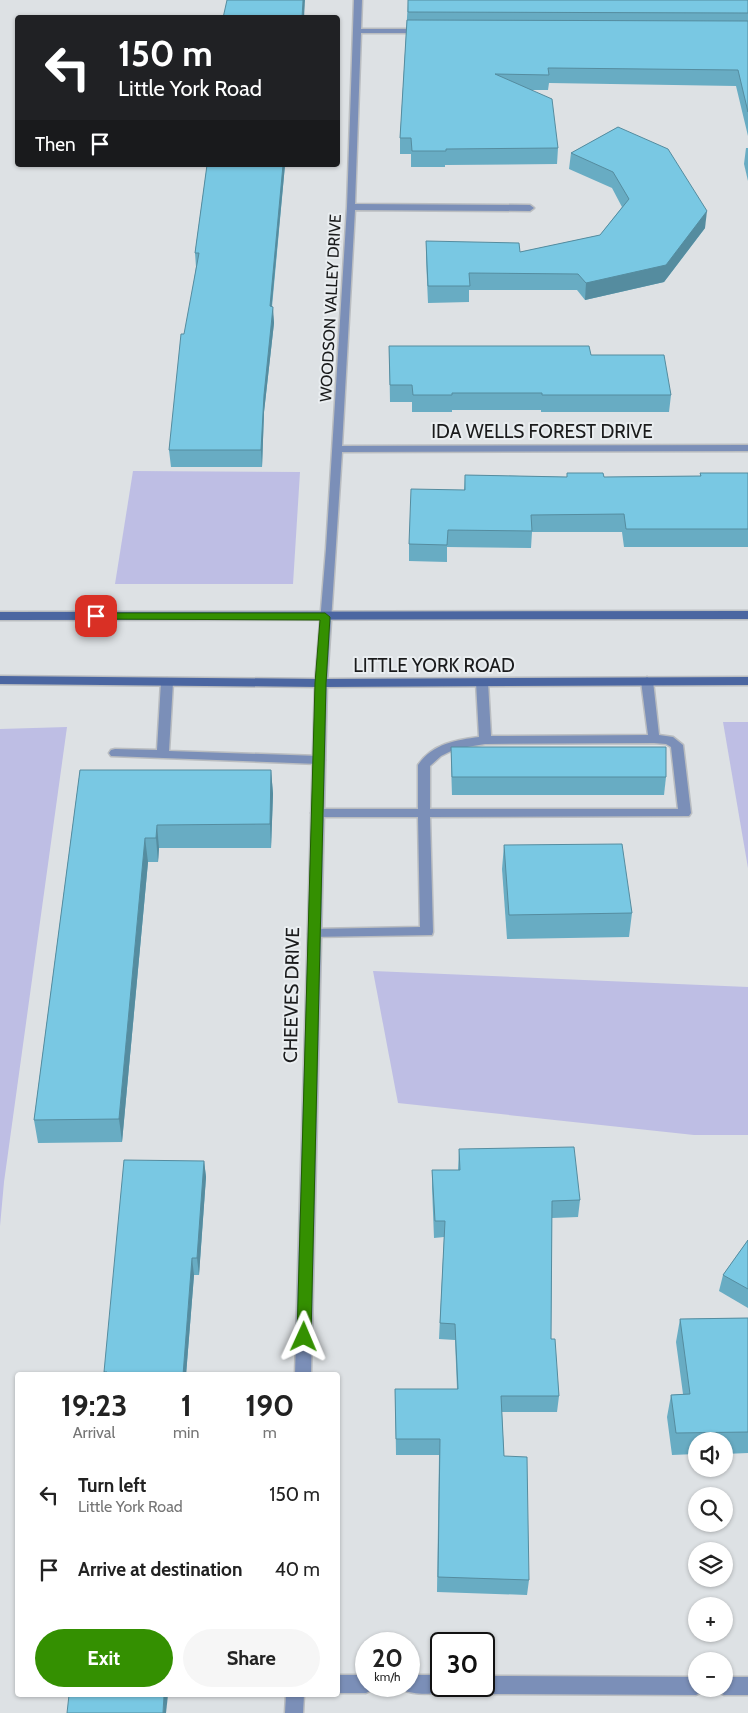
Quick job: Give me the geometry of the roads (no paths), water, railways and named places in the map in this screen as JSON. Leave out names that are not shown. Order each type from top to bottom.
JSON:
[{"type":"main road","points":[[0,616],[748,615]]},
{"type":"main road","name":"LITTLE YORK ROAD","points":[[0,680],[320,683],[748,680]]},
{"type":"street","name":"WOODSON VALLEY DRIVE","points":[[325,617],[351,207],[358,0]]},
{"type":"street","points":[[358,31],[436,31]]},
{"type":"street","points":[[351,207],[530,208]]},
{"type":"street","name":"IDA WELLS FOREST DRIVE","points":[[336,449],[748,448]]},
{"type":"street","name":"CHEEVES DRIVE","points":[[303,1372],[320,683],[325,617]]},
{"type":"street","points":[[647,681],[654,739]]},
{"type":"street","points":[[163,755],[167,682]]},
{"type":"street","points":[[482,682],[485,740]]},
{"type":"street","points":[[314,934],[427,932],[424,813],[424,765],[437,753],[452,745],[485,740],[669,740],[677,745],[685,813],[424,813],[317,814]]},
{"type":"street","points":[[115,754],[319,760]]},
{"type":"street","points":[[340,1684],[355,1684]]},
{"type":"street","points":[[495,1685],[688,1686]]},
{"type":"street","points":[[733,1686],[748,1686]]},
{"type":"street","points":[[294,1697],[294,1713]]}]
